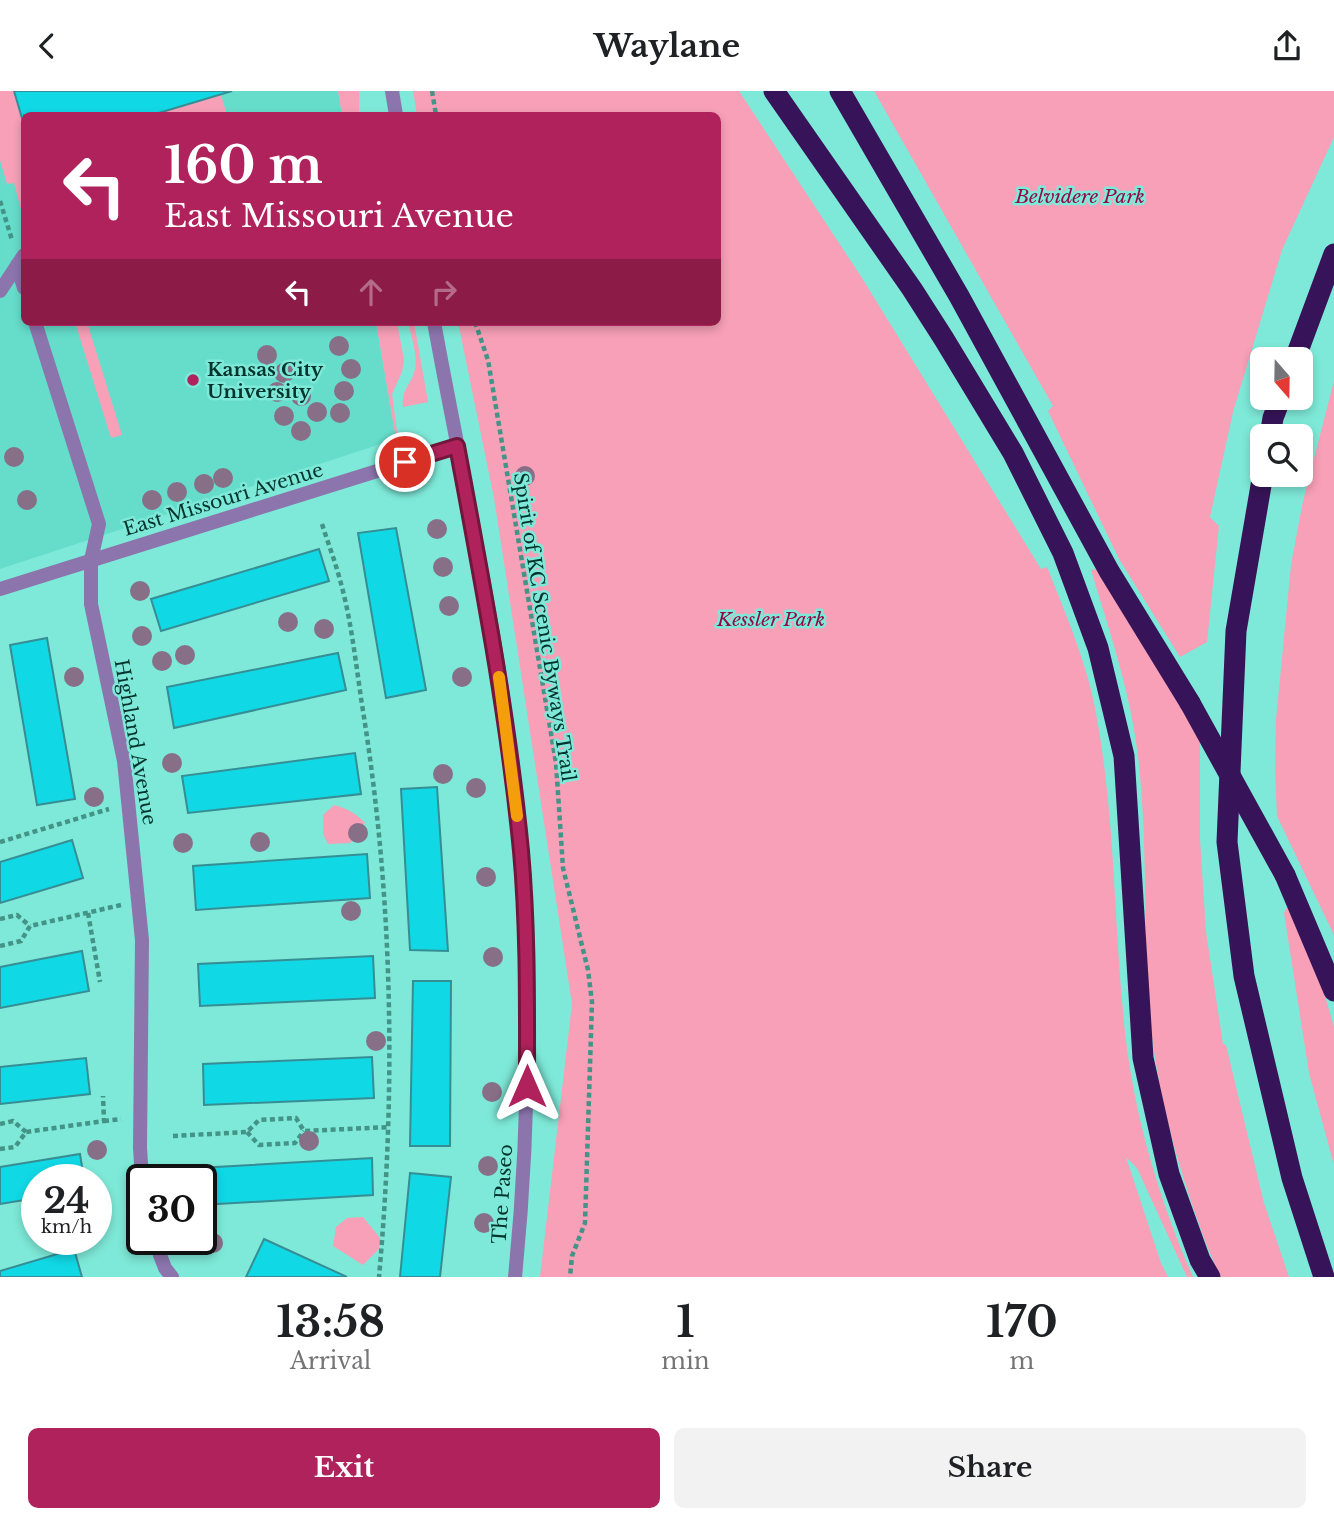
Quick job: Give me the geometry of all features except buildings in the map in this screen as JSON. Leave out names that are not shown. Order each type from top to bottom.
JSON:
[{"type":"highway","points":[[774,91],[944,339],[1013,453],[1063,552],[1098,647],[1124,756],[1143,1058],[1169,1174],[1200,1261],[1210,1277]]},
{"type":"highway","points":[[840,91],[959,296],[1109,571],[1191,703],[1285,875],[1334,991]]},
{"type":"highway","points":[[1299,347],[1334,254]]},
{"type":"highway","points":[[1261,487],[1236,631],[1227,842],[1244,976],[1292,1178],[1324,1277]]},
{"type":"street","points":[[392,91],[396,112]]},
{"type":"street","points":[[0,291],[18,255]]},
{"type":"street","name":"Highland Avenue","points":[[36,326],[99,524],[91,561],[91,604],[124,761],[142,940],[141,1164]]},
{"type":"street","name":"The Paseo","points":[[435,326],[507,730],[521,854],[527,978],[527,1086],[515,1277]]},
{"type":"street","name":"East Missouri Avenue","points":[[0,589],[457,446]]},
{"type":"street","points":[[160,1255],[172,1277]]},
{"type":"path","points":[[432,91],[436,112]]},
{"type":"path","points":[[0,201],[18,255]]},
{"type":"path","name":"Spirit of KC Scenic Byways Trail","points":[[476,326],[488,360],[556,763],[563,868],[588,970],[592,1002],[585,1223],[572,1256],[569,1277]]},
{"type":"path","points":[[322,524],[341,581],[382,849],[391,1046],[390,1128],[379,1277]]},
{"type":"path","points":[[0,842],[109,809]]},
{"type":"path","points":[[0,946],[21,941],[30,926],[139,901]]},
{"type":"path","points":[[88,913],[100,982]]},
{"type":"path","points":[[0,919],[17,915],[30,926]]},
{"type":"path","points":[[103,1096],[104,1121]]},
{"type":"path","points":[[173,1136],[247,1132],[259,1119],[296,1118],[303,1131]]},
{"type":"path","points":[[0,1149],[15,1147],[26,1132],[115,1119]]},
{"type":"path","points":[[0,1123],[13,1121],[26,1132]]},
{"type":"path","points":[[303,1131],[390,1128]]},
{"type":"path","points":[[247,1132],[259,1145],[295,1143],[303,1131]]},
{"type":"shaded area","name":"Kansas City University","points":[[0,91],[338,91],[342,112],[21,112],[21,326],[377,326],[396,439],[0,569]]},
{"type":"green space","points":[[0,91],[14,91],[21,115],[21,210],[14,183],[7,184],[0,160]]},
{"type":"green space","points":[[338,91],[359,91],[359,112],[342,112]]},
{"type":"green space","name":"Kessler Park","points":[[413,91],[739,91],[862,278],[1041,569],[1047,567],[1067,617],[1090,686],[1101,744],[1129,1063],[1159,1188],[1193,1277],[1187,1277],[1137,1168],[1126,1157],[1168,1277],[540,1277],[572,1004],[494,498],[459,326],[721,326],[721,112],[416,112]]},
{"type":"green space","name":"Belvidere Park","points":[[874,91],[1334,91],[1334,137],[1282,250],[1253,347],[1250,347],[1250,356],[1233,412],[1210,517],[1219,526],[1207,642],[1180,657],[1119,559],[1048,411],[1053,406]]},
{"type":"green space","points":[[221,95],[226,112],[162,112]]},
{"type":"green space","points":[[76,326],[88,326],[122,435],[111,438]]},
{"type":"green space","points":[[377,326],[398,326],[404,360],[402,372],[392,394],[396,439]]},
{"type":"green space","points":[[409,326],[415,326],[428,402],[403,407],[405,391],[414,374],[415,352]]},
{"type":"green space","points":[[1334,381],[1334,935],[1277,816],[1276,720],[1291,565],[1307,487],[1313,487],[1313,462]]},
{"type":"green space","points":[[1096,569],[1200,737],[1200,839],[1206,932],[1223,1044],[1226,1045],[1264,1203],[1289,1277],[1221,1277],[1200,1228],[1175,1151],[1163,1103],[1151,1031],[1138,756],[1125,685],[1091,570]]},
{"type":"green space","points":[[334,805],[351,811],[365,823],[350,843],[328,844],[323,834],[323,815]]},
{"type":"green space","points":[[1288,905],[1320,979],[1334,1027],[1334,1165],[1309,1073],[1284,913]]},
{"type":"green space","points":[[363,1217],[380,1238],[379,1249],[363,1265],[333,1246],[336,1227],[347,1218]]},
{"type":"slow traffic","points":[[499,677],[517,816]]},
{"type":"place","name":"Kansas City University","points":[[193,380]]},
{"type":"route","points":[[405,462],[457,446],[507,730],[521,854],[527,978],[527,1086]]}]
